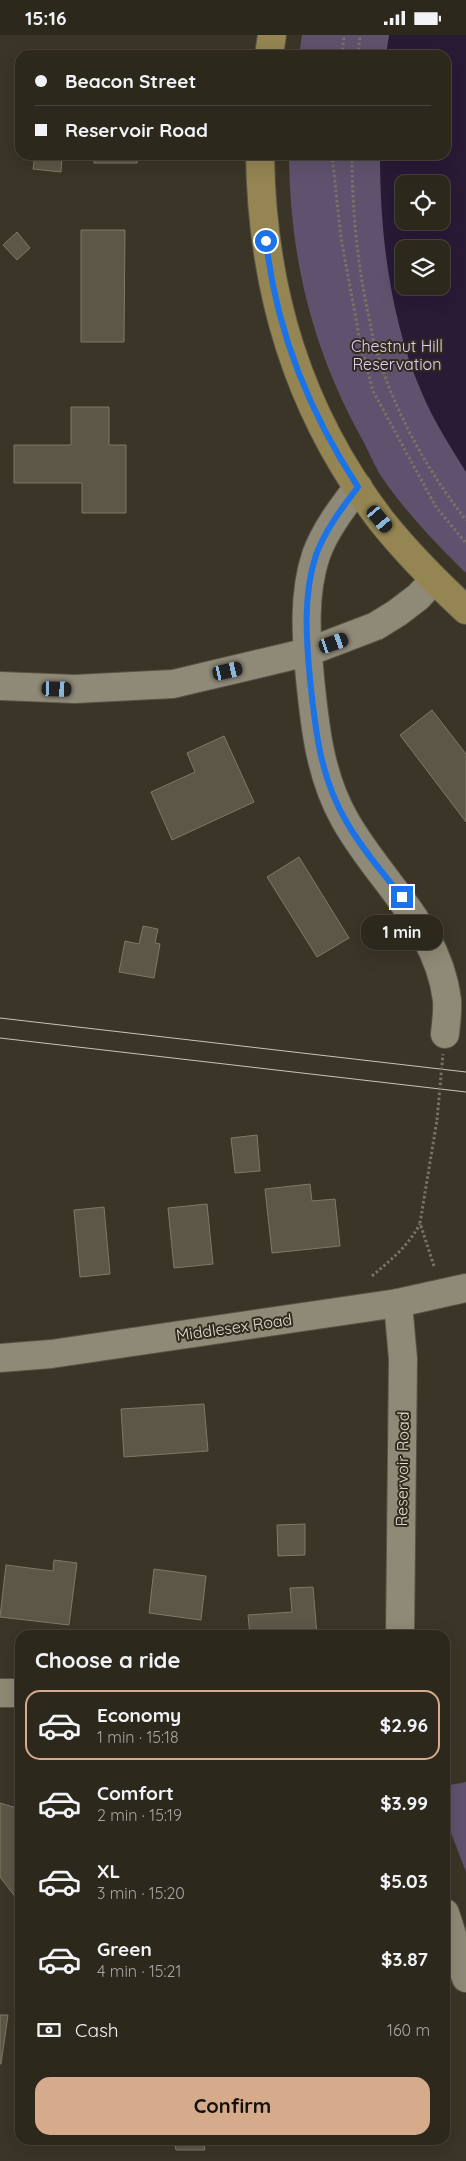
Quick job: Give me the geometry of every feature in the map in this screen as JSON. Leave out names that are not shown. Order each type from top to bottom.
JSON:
[{"type":"main road","points":[[270,50],[272,35]]},
{"type":"main road","points":[[260,160],[263,211],[274,292],[286,339],[317,417],[337,455],[380,519],[434,580],[466,610]]},
{"type":"street","points":[[358,487],[342,508],[317,553],[309,581],[306,614],[317,741],[324,771],[346,821],[402,897],[431,948],[441,974],[447,1001],[444,1044]]},
{"type":"street","points":[[0,686],[75,689],[173,684],[308,652],[346,639],[390,618],[418,597],[434,580]]},
{"type":"street","name":"Middlesex Road","points":[[0,1358],[52,1354],[398,1303],[466,1289]]},
{"type":"street","name":"Reservoir Road","points":[[398,1303],[403,1359],[400,1630]]},
{"type":"street","points":[[0,1693],[15,1693]]},
{"type":"street","points":[[450,1928],[466,1978]]},
{"type":"path","points":[[342,50],[344,35]]},
{"type":"path","points":[[358,50],[360,35]]},
{"type":"path","points":[[333,160],[342,238],[361,346],[373,391],[436,507],[466,543]]},
{"type":"path","points":[[352,160],[354,225],[363,290],[376,349],[395,403],[422,456],[466,520]]},
{"type":"path","points":[[367,1279],[394,1258],[407,1244],[420,1223],[436,1120],[444,1044]]},
{"type":"path","points":[[420,1223],[436,1270]]},
{"type":"green space","name":"Chestnut Hill Reservation","points":[[302,35],[466,35],[466,573],[398,500],[379,473],[345,405],[317,337],[299,267],[294,230],[289,160],[451,160],[451,50],[300,50]]},
{"type":"green space","points":[[466,1782],[466,1872],[450,1830],[450,1785]]},
{"type":"shaded area","points":[[389,35],[466,35],[466,472],[426,402],[410,363],[394,305],[382,215],[380,160],[451,160],[451,50],[387,50]]},
{"type":"building","points":[[34,160],[62,160],[61,172],[33,169]]},
{"type":"building","points":[[94,160],[137,160],[137,163],[94,163]]},
{"type":"building","points":[[81,230],[125,230],[124,342],[81,342]]},
{"type":"building","points":[[17,232],[30,248],[17,260],[3,245]]},
{"type":"building","points":[[71,407],[109,407],[109,445],[126,445],[126,513],[82,513],[82,483],[14,483],[14,445],[71,445]]},
{"type":"building","points":[[432,710],[466,754],[466,822],[400,735]]},
{"type":"building","points":[[224,736],[254,802],[172,840],[151,792],[195,772],[187,753]]},
{"type":"building","points":[[299,857],[349,938],[317,957],[267,877]]},
{"type":"building","points":[[143,926],[158,929],[155,943],[160,944],[154,978],[119,972],[125,941],[139,944]]},
{"type":"building","points":[[257,1135],[260,1171],[235,1173],[231,1138]]},
{"type":"building","points":[[310,1184],[312,1201],[335,1199],[340,1246],[272,1253],[265,1189]]},
{"type":"building","points":[[207,1204],[213,1264],[174,1268],[168,1208]]},
{"type":"building","points":[[104,1207],[110,1274],[80,1277],[74,1210]]},
{"type":"building","points":[[204,1404],[208,1451],[124,1457],[121,1409]]},
{"type":"building","points":[[305,1524],[305,1555],[278,1556],[277,1525]]},
{"type":"building","points":[[54,1560],[77,1563],[69,1625],[0,1617],[6,1565],[53,1571]]},
{"type":"building","points":[[154,1569],[206,1576],[201,1620],[149,1613]]},
{"type":"building","points":[[313,1587],[317,1630],[250,1630],[248,1615],[292,1612],[290,1588]]},
{"type":"building","points":[[0,1803],[15,1808],[15,1896],[0,1877]]},
{"type":"building","points":[[0,2015],[8,2015],[1,2064],[0,2064]]},
{"type":"building","points":[[175,2145],[204,2145],[205,2150],[176,2150]]},
{"type":"tram line","points":[[0,1018],[466,1072]]},
{"type":"tram line","points":[[0,1038],[466,1092]]},
{"type":"route","points":[[266,241],[274,292],[286,339],[300,378],[317,417],[337,455],[358,487],[328,530],[317,553],[309,581],[306,614],[317,741],[324,771],[346,821],[402,897]]}]
